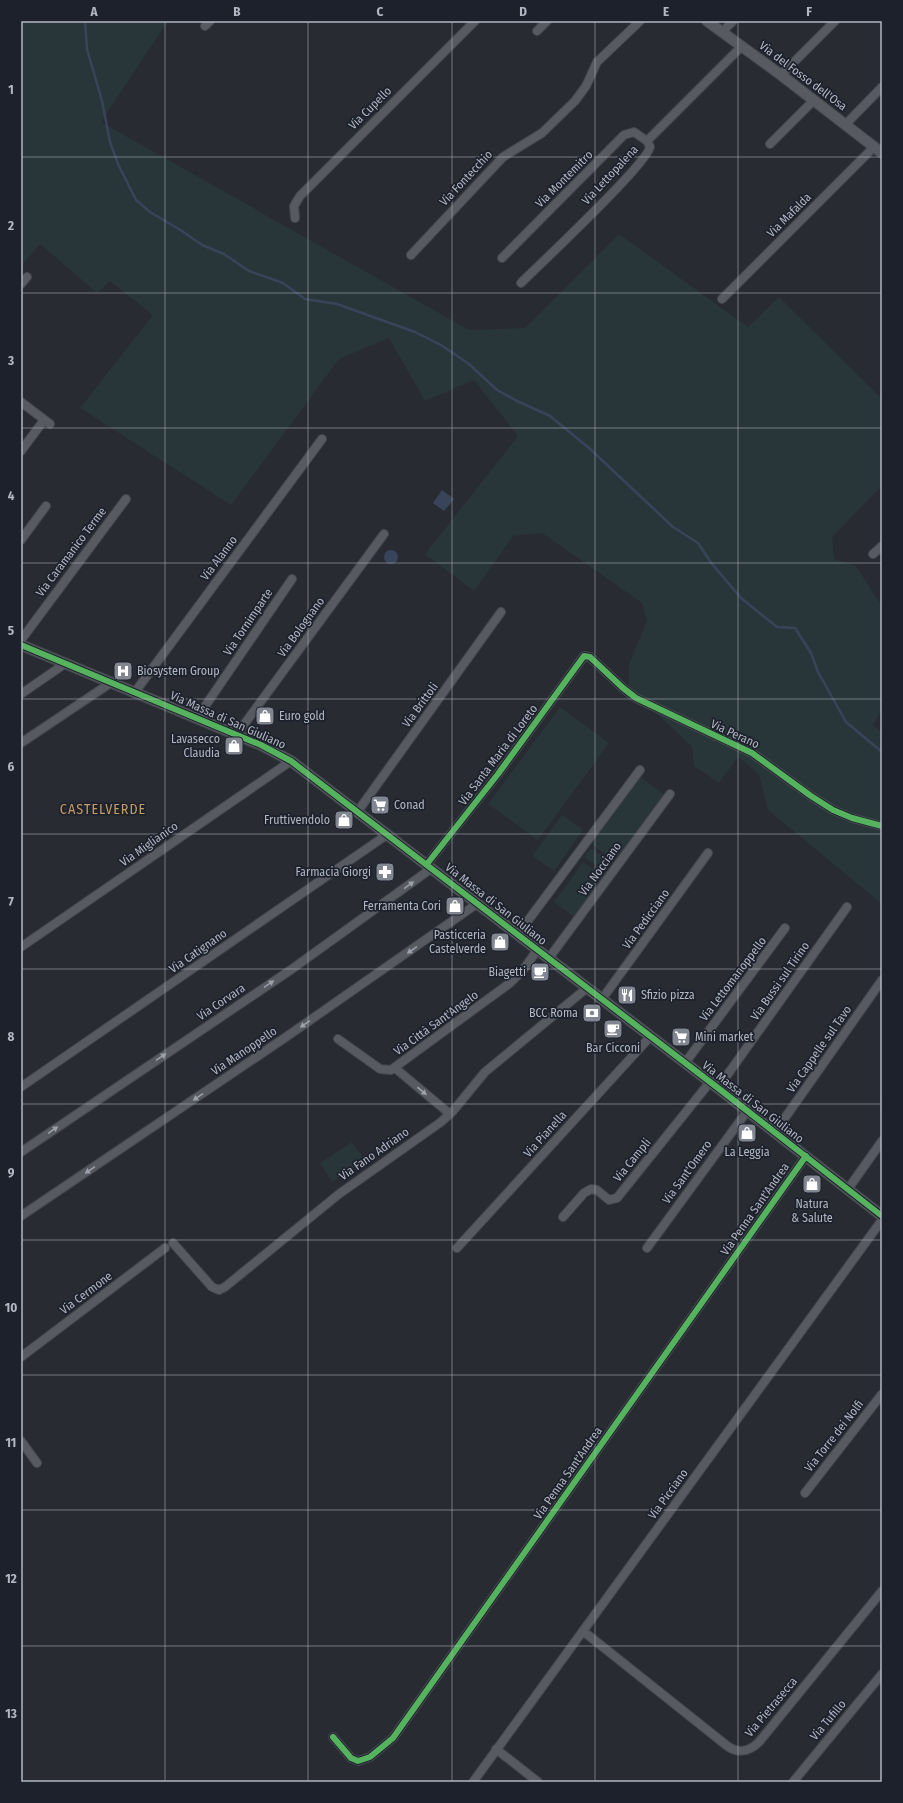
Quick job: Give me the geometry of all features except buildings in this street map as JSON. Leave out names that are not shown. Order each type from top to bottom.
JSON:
[{"type":"street","name":"Via Cupello","points":[[295,218],[295,203],[300,196],[475,21]]},
{"type":"street","points":[[537,31],[547,21]]},
{"type":"street","name":"Via Fontecchio","points":[[411,255],[499,160],[542,133],[575,101],[586,86],[597,62],[640,21]]},
{"type":"street","name":"Via del Fosso dell'Osa","points":[[707,21],[781,75],[878,150]]},
{"type":"street","points":[[722,32],[733,21]]},
{"type":"street","points":[[781,75],[835,21]]},
{"type":"street","name":"Via Lettopalena","points":[[521,283],[636,168],[649,152],[650,145],[647,141],[742,46]]},
{"type":"street","points":[[845,125],[882,86]]},
{"type":"street","points":[[770,144],[813,101]]},
{"type":"street","name":"Via Montemitro","points":[[502,258],[624,135],[634,132],[647,141]]},
{"type":"street","name":"Via Mafalda","points":[[722,299],[878,150]]},
{"type":"street","points":[[21,284],[27,277]]},
{"type":"street","points":[[21,402],[47,422],[21,451]]},
{"type":"street","name":"Via Alanno","points":[[135,692],[322,440]]},
{"type":"street","name":"Via Caramanico Terme","points":[[21,640],[126,499]]},
{"type":"street","points":[[21,540],[46,506]]},
{"type":"street","name":"Via Bolognano","points":[[237,734],[384,534]]},
{"type":"street","points":[[873,554],[882,546]]},
{"type":"street","name":"Via Tornimparte","points":[[197,718],[292,579]]},
{"type":"street","name":"Via Brittoli","points":[[358,811],[501,612]]},
{"type":"street","name":"Via Massa di San Giuliano","points":[[21,645],[237,734],[274,750],[291,761],[538,949],[650,1037],[748,1110],[882,1216]]},
{"type":"street","name":"Via Perano","points":[[582,657],[590,657],[636,698],[752,754],[830,808],[852,818],[882,826]]},
{"type":"street","name":"Via Santa Maria di Loreto","points":[[429,866],[561,690],[582,657]]},
{"type":"street","points":[[21,694],[66,663]]},
{"type":"street","points":[[21,743],[112,682]]},
{"type":"street","name":"Via Miglianico","points":[[21,947],[291,761]]},
{"type":"street","name":"Via Massa di San Giuliano","points":[[518,934],[640,770]]},
{"type":"street","name":"Via Nocciano","points":[[549,958],[670,794]]},
{"type":"street","name":"Via Catignano","points":[[21,1087],[388,834]]},
{"type":"street","name":"Via Pedicciano","points":[[602,999],[708,853]]},
{"type":"street","name":"Via Corvara","points":[[21,1152],[292,969],[429,866]]},
{"type":"street","name":"Via Manoppello","points":[[21,1216],[209,1090],[478,903]]},
{"type":"street","name":"Via Bussi sul Tirino","points":[[714,1085],[847,907]]},
{"type":"street","name":"Via Lettomanoppello","points":[[685,1063],[785,928]]},
{"type":"street","name":"Via Città Sant'Angelo","points":[[338,1039],[380,1069],[388,1071],[395,1068],[510,983],[520,974],[538,949]]},
{"type":"street","name":"Via Cappelle sul Tavo","points":[[775,1132],[882,980]]},
{"type":"street","name":"Via Fano Adriano","points":[[173,1243],[212,1287],[223,1289],[339,1194],[450,1114],[488,1070],[587,988]]},
{"type":"street","name":"Via Pianella","points":[[457,1248],[650,1037]]},
{"type":"street","points":[[395,1068],[450,1114]]},
{"type":"street","name":"Via Campli","points":[[562,1217],[584,1193],[591,1189],[597,1190],[609,1200],[617,1198],[714,1085]]},
{"type":"street","name":"Via Sant'Omero","points":[[647,1248],[748,1110]]},
{"type":"street","points":[[848,1189],[882,1141]]},
{"type":"street","name":"Via Penna Sant'Andrea","points":[[333,1737],[351,1758],[358,1761],[370,1757],[393,1738],[806,1156]]},
{"type":"street","name":"Via Picciano","points":[[473,1782],[882,1220]]},
{"type":"street","name":"Via Cermone","points":[[21,1357],[166,1248]]},
{"type":"street","name":"Via Torre dei Nolfi","points":[[805,1493],[882,1394]]},
{"type":"street","points":[[21,1441],[37,1462]]},
{"type":"street","name":"Via Pietrasecca","points":[[583,1631],[730,1748],[741,1751],[751,1748],[759,1742],[882,1591]]},
{"type":"street","name":"Via Tufillo","points":[[793,1782],[882,1674]]},
{"type":"street","points":[[496,1749],[538,1782]]},
{"type":"shaded area","points":[[21,21],[168,21],[101,122],[469,330],[525,328],[619,234],[748,327],[779,297],[882,399],[882,486],[832,537],[834,559],[856,566],[882,606],[882,709],[873,726],[882,732],[882,904],[768,810],[759,774],[738,757],[719,783],[694,766],[692,747],[629,687],[629,663],[647,621],[642,603],[542,533],[513,536],[474,591],[425,554],[518,436],[474,380],[425,401],[389,338],[339,359],[231,505],[80,408],[153,315],[110,281],[97,293],[40,244],[21,266]]},
{"type":"shaded area","points":[[560,707],[609,743],[538,840],[488,804]]},
{"type":"shaded area","points":[[640,777],[664,794],[615,861],[591,844]]},
{"type":"shaded area","points":[[562,815],[583,830],[554,871],[532,856]]},
{"type":"shaded area","points":[[591,848],[611,862],[604,871],[584,857]]},
{"type":"shaded area","points":[[583,862],[603,876],[574,917],[554,902]]},
{"type":"shaded area","points":[[352,1142],[365,1160],[332,1182],[320,1163]]},
{"type":"water","points":[[442,490],[454,499],[444,511],[433,503]]},
{"type":"water","points":[[388,550],[394,550],[398,554],[398,560],[394,564],[388,564],[384,560],[384,554]]},
{"type":"waterway","points":[[85,21],[87,49],[102,101],[110,142],[118,164],[136,200],[150,212],[202,245],[224,254],[249,271],[283,283],[305,299],[337,304],[415,332],[441,345],[469,364],[497,390],[550,416],[589,448],[673,527],[698,543],[712,564],[741,598],[777,627],[795,628],[811,653],[818,672],[846,722],[882,752]]},
{"type":"cycle path","points":[[21,645],[261,745],[291,761],[718,1088],[882,1216]]},
{"type":"cycle path","points":[[427,864],[498,774],[584,656],[590,657],[636,698],[752,753],[811,796],[833,810],[852,818],[882,826]]},
{"type":"cycle path","points":[[333,1737],[351,1758],[358,1761],[370,1757],[393,1738],[806,1156]]},
{"type":"place","name":"Biosystem Group","points":[[123,671]]},
{"type":"place","name":"Euro gold","points":[[265,716]]},
{"type":"place","name":"Lavasecco Claudia","points":[[234,746]]},
{"type":"place","name":"Conad","points":[[380,805]]},
{"type":"place","name":"Fruttivendolo","points":[[344,820]]},
{"type":"place","name":"Farmacia Giorgi","points":[[385,872]]},
{"type":"place","name":"Ferramenta Cori","points":[[455,906]]},
{"type":"place","name":"Pasticceria Castelverde","points":[[500,942]]},
{"type":"place","name":"Biagetti","points":[[540,972]]},
{"type":"place","name":"Sfizio pizza","points":[[627,995]]},
{"type":"place","name":"BCC Roma","points":[[592,1013]]},
{"type":"place","name":"Bar Cicconi","points":[[613,1029]]},
{"type":"place","name":"Mini market","points":[[681,1037]]},
{"type":"place","name":"La Leggia","points":[[747,1133]]},
{"type":"place","name":"Natura & Salute","points":[[812,1184]]},
{"type":"district","name":"CASTELVERDE","points":[[103,809]]}]
